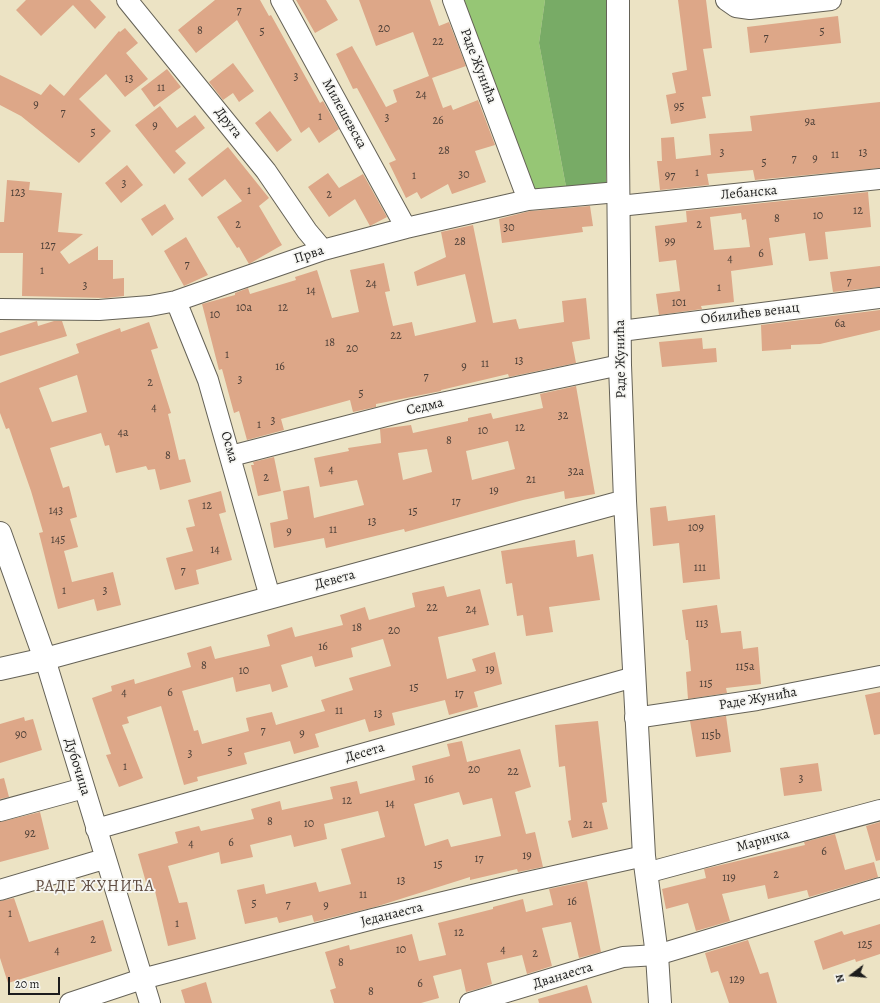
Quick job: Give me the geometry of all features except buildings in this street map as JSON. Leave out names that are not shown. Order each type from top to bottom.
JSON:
[{"type":"main road","name":"Раде Жунића","points":[[618,0],[620,365],[625,501],[635,718],[645,865],[657,955],[660,1003]]},
{"type":"main road","name":"Девета","points":[[0,669],[45,659],[625,501]]},
{"type":"main road","name":"Дубочица","points":[[0,533],[45,659]]},
{"type":"street","name":"Друга","points":[[127,0],[266,171],[307,231],[323,250]]},
{"type":"street","name":"Милешевска","points":[[281,0],[406,228]]},
{"type":"street","name":"Раде Жунића","points":[[453,0],[528,200]]},
{"type":"street","points":[[726,0],[736,7],[750,9],[831,0]]},
{"type":"street","name":"Лебанска","points":[[618,199],[880,179]]},
{"type":"street","name":"Прва","points":[[0,309],[99,310],[150,306],[176,301],[323,250],[406,228],[528,200],[618,199]]},
{"type":"street","name":"Обилићев венац","points":[[621,331],[880,298]]},
{"type":"street","name":"Осма","points":[[176,301],[208,380],[231,456],[270,597]]},
{"type":"street","name":"Седма","points":[[231,456],[413,409],[620,365]]},
{"type":"street","name":"Дубочица","points":[[45,659],[104,859],[150,1003]]},
{"type":"street","name":"Раде Жунића","points":[[635,718],[757,700],[880,676]]},
{"type":"street","name":"Десета","points":[[96,829],[634,677]]},
{"type":"street","points":[[0,811],[84,788]]},
{"type":"street","name":"Маричка","points":[[645,865],[880,810]]},
{"type":"street","points":[[0,890],[104,859]]},
{"type":"street","name":"Једанаеста","points":[[70,1003],[142,979],[506,886],[645,865]]},
{"type":"street","points":[[657,955],[880,888]]},
{"type":"street","name":"Дванаеста","points":[[470,1003],[623,957],[657,955]]},
{"type":"green space","points":[[458,0],[545,0],[539,43],[567,192],[528,200]]},
{"type":"green space","points":[[545,0],[607,0],[606,183],[567,192],[539,43]]},
{"type":"district","name":"РАДЕ ЖУНИЋА","points":[[95,887]]}]
